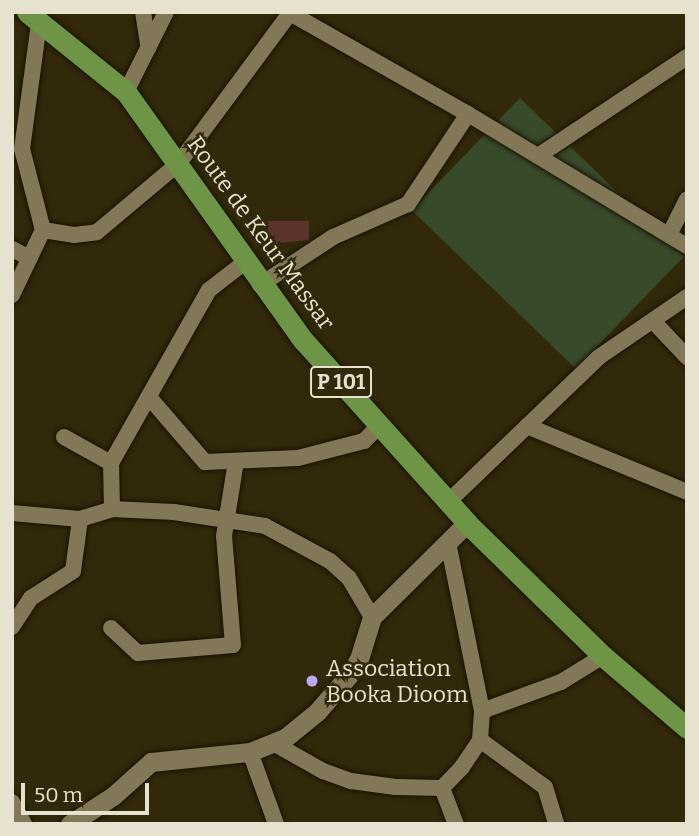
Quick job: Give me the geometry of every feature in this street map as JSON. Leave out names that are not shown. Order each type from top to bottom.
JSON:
[{"type":"main road","name":"Route de Keur Massar","points":[[33,18],[126,92],[179,163],[260,285],[467,523],[603,656],[687,728]]},
{"type":"street","points":[[143,12],[149,48]]},
{"type":"street","points":[[126,92],[166,12]]},
{"type":"street","points":[[43,230],[74,235],[97,232],[179,163],[290,13],[468,114],[687,246]]},
{"type":"street","points":[[12,295],[43,230],[22,149],[33,18]]},
{"type":"street","points":[[538,156],[687,57]]},
{"type":"street","points":[[260,285],[332,237],[408,204],[468,114]]},
{"type":"street","points":[[669,235],[687,198]]},
{"type":"street","points":[[12,248],[30,258]]},
{"type":"street","points":[[112,509],[111,463],[209,290],[244,262]]},
{"type":"street","points":[[448,502],[599,357],[687,297]]},
{"type":"street","points":[[653,321],[687,356]]},
{"type":"street","points":[[149,397],[205,462],[298,458],[365,441],[380,425]]},
{"type":"street","points":[[527,426],[687,492]]},
{"type":"street","points":[[64,437],[111,463]]},
{"type":"street","points":[[111,628],[138,653],[233,645],[224,558],[226,519],[236,461]]},
{"type":"street","points":[[12,513],[80,519],[112,509],[226,519],[265,526],[330,561],[349,578],[372,617]]},
{"type":"street","points":[[12,627],[31,598],[74,571],[80,519]]},
{"type":"street","points":[[70,824],[113,796],[151,762],[250,752],[275,744],[317,712],[359,659],[372,617],[467,523]]},
{"type":"street","points":[[442,788],[480,740],[482,711],[448,543]]},
{"type":"street","points":[[482,711],[561,682],[603,656]]},
{"type":"street","points":[[480,740],[545,787],[556,824]]},
{"type":"street","points":[[275,744],[351,781],[442,788]]},
{"type":"street","points":[[250,752],[276,824]]},
{"type":"street","points":[[442,788],[456,824]]},
{"type":"street","points":[[12,802],[23,824]]},
{"type":"green space","points":[[520,98],[684,256],[576,369],[412,210]]},
{"type":"building","points":[[268,221],[309,221],[309,240],[268,244]]},
{"type":"place","name":"Association Booka Dioom","points":[[312,681]]}]
